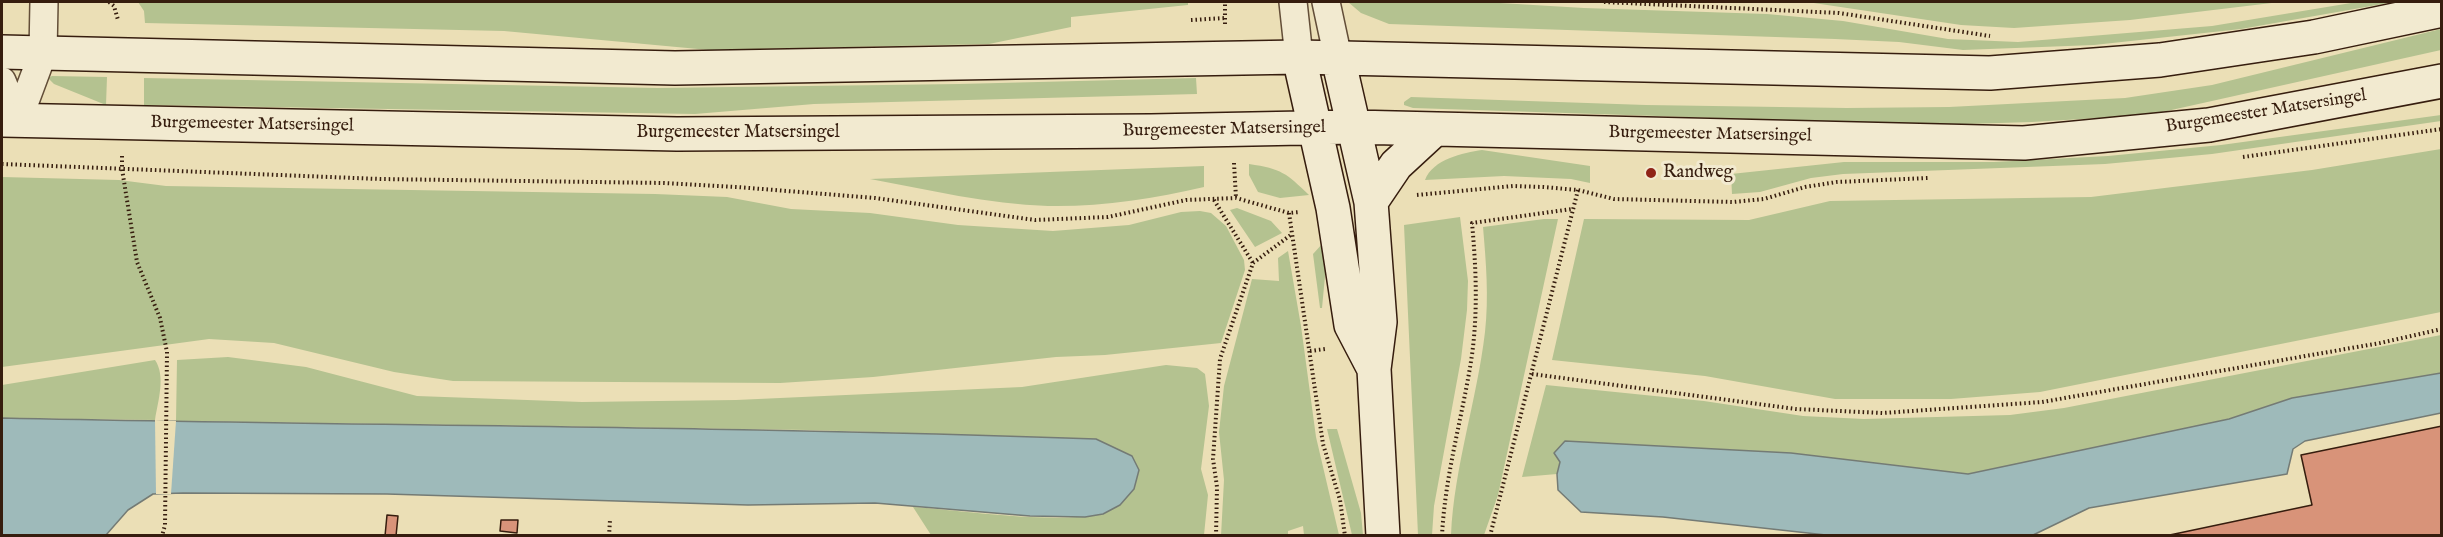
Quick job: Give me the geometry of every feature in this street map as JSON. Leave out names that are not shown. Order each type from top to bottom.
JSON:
[{"type":"main road","points":[[2,52],[675,68],[1299,57],[1990,73],[2160,60],[2314,37],[2442,10]]},
{"type":"main road","points":[[1299,57],[1333,207],[1351,325],[1374,369]]},
{"type":"main road","points":[[1338,58],[1371,202],[1380,322],[1374,369],[1383,536]]},
{"type":"main road","name":"Burgemeester Matsersingel","points":[[10,120],[677,134],[1140,132],[1353,128],[2024,143],[2209,125],[2442,81]]},
{"type":"main road","points":[[1371,202],[1396,165],[1435,129]]},
{"type":"street","points":[[10,120],[43,53],[44,2]]},
{"type":"street","points":[[1293,2],[1299,57]]},
{"type":"street","points":[[1326,2],[1338,58]]},
{"type":"street","points":[[2,81],[10,120]]},
{"type":"path","points":[[1604,2],[1829,12],[1996,36]]},
{"type":"path","points":[[1191,20],[1225,18]]},
{"type":"path","points":[[2,164],[381,179],[706,185],[875,198],[1035,220],[1108,218],[1186,200],[1236,198],[1288,213],[1323,444],[1340,500],[1345,536]]},
{"type":"path","points":[[122,169],[137,262],[160,318],[167,352],[165,525],[162,536]]},
{"type":"path","points":[[1490,536],[1578,190]]},
{"type":"path","points":[[1214,199],[1253,263]]},
{"type":"path","points":[[1442,536],[1450,467],[1472,355],[1478,290],[1472,223],[1572,209]]},
{"type":"path","points":[[1216,536],[1217,487],[1213,459],[1220,359],[1253,263],[1292,234]]},
{"type":"path","points":[[1532,374],[1796,409],[1883,413],[2042,402],[2380,343],[2442,329]]},
{"type":"path","points":[[1310,351],[1326,349]]},
{"type":"path","points":[[609,536],[610,520]]},
{"type":"green space","points":[[138,2],[1188,2],[1188,5],[1071,17],[1071,27],[989,44],[709,50],[504,31],[145,23],[144,11]]},
{"type":"green space","points":[[1348,2],[1483,2],[1767,14],[1843,21],[1948,39],[2018,42],[2212,26],[2357,2],[2394,2],[2241,29],[2094,45],[1963,50],[1899,42],[1835,39],[1389,24],[1361,13]]},
{"type":"green space","points":[[1807,2],[2280,2],[2130,20],[2014,28],[1961,25]]},
{"type":"green space","points":[[2441,29],[2441,50],[2149,115],[1933,125],[1413,108],[1404,105],[1404,102],[1411,97],[1646,105],[1847,108],[1949,107],[2125,98],[2212,85]]},
{"type":"green space","points":[[52,76],[107,77],[106,105],[54,84],[48,78]]},
{"type":"green space","points":[[144,78],[658,88],[1196,78],[1197,94],[814,104],[695,114],[144,105]]},
{"type":"green space","points":[[2441,115],[2441,121],[2212,154],[2105,164],[1843,174],[1811,178],[1760,192],[1732,194],[1731,174],[1844,162],[1994,162],[2108,156],[2221,145]]},
{"type":"green space","points":[[2441,149],[2441,312],[2040,392],[1951,399],[1835,399],[1705,376],[1552,360],[1584,219],[1749,220],[1830,201],[2091,197],[2312,170]]},
{"type":"green space","points":[[1482,150],[1590,166],[1590,183],[1571,179],[1504,176],[1425,180],[1435,167],[1449,158]]},
{"type":"green space","points":[[1249,164],[1283,173],[1309,195],[1280,198],[1258,192],[1249,175]]},
{"type":"green space","points":[[1204,166],[1204,187],[1126,201],[1068,206],[1026,205],[981,199],[870,179]]},
{"type":"green space","points":[[2,177],[119,180],[166,186],[727,197],[791,209],[870,213],[958,225],[1053,231],[1129,225],[1181,212],[1200,211],[1211,213],[1226,226],[1244,260],[1245,270],[1221,343],[1105,355],[1056,357],[873,377],[780,383],[453,381],[394,372],[274,343],[209,339],[2,367]]},
{"type":"green space","points":[[1237,208],[1271,221],[1282,233],[1255,247],[1230,210]]},
{"type":"green space","points":[[1460,217],[1468,281],[1461,359],[1434,506],[1432,535],[1418,535],[1404,225]]},
{"type":"green space","points":[[1558,219],[1498,495],[1484,535],[1451,535],[1456,484],[1485,332],[1487,293],[1483,227]]},
{"type":"green space","points":[[1323,243],[1327,255],[1322,308],[1320,308],[1313,254]]},
{"type":"green space","points":[[1288,251],[1316,437],[1339,535],[1304,535],[1303,526],[1288,531],[1288,535],[1221,536],[1224,480],[1219,432],[1224,386],[1252,279],[1279,281],[1278,258]]},
{"type":"green space","points":[[2441,335],[2441,373],[2292,398],[2229,419],[1968,474],[1791,453],[1565,441],[1557,474],[1522,477],[1546,385],[1704,401],[1803,416],[1864,419],[2010,415],[2064,408]]},
{"type":"green space","points":[[228,357],[306,367],[417,396],[582,402],[736,400],[1022,387],[1166,365],[1197,368],[1205,374],[1209,406],[1201,469],[1208,495],[1204,535],[931,535],[913,507],[1059,518],[1103,514],[1096,439],[809,430],[176,421],[177,360]]},
{"type":"green space","points":[[155,360],[161,381],[155,420],[2,418],[2,385]]},
{"type":"green space","points":[[1327,429],[1337,429],[1361,513],[1363,535],[1352,535]]},
{"type":"water","points":[[2441,373],[2441,413],[2305,441],[2293,449],[2287,474],[2089,508],[2031,536],[1835,536],[1663,517],[1581,512],[1558,490],[1557,474],[1560,462],[1554,453],[1565,441],[1791,453],[1968,474],[2229,419],[2292,398]]},
{"type":"water","points":[[2,418],[822,431],[1096,439],[1132,456],[1139,470],[1134,489],[1120,505],[1103,514],[1085,517],[1030,516],[875,503],[748,505],[387,494],[183,493],[153,494],[128,510],[106,535],[2,536]]},
{"type":"pier","points":[[155,420],[176,421],[171,494],[156,494]]},
{"type":"building","points":[[2442,426],[2442,536],[2165,536],[2312,505],[2301,455]]},
{"type":"building","points":[[387,515],[398,516],[396,536],[385,536]]},
{"type":"building","points":[[501,520],[518,520],[517,533],[500,531]]},
{"type":"place","name":"Randweg","points":[[1651,173]]}]
